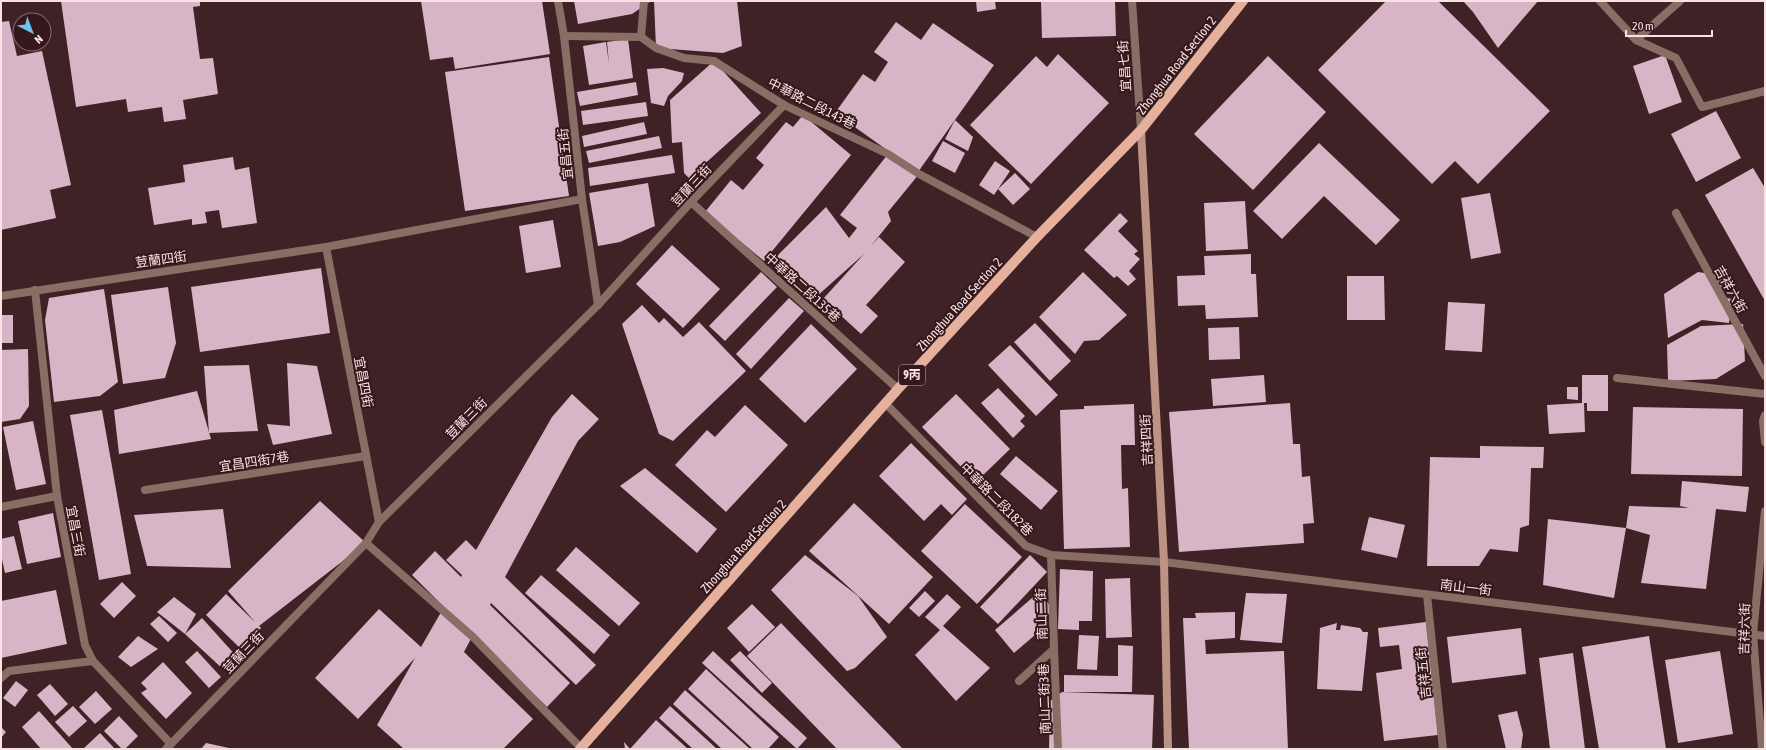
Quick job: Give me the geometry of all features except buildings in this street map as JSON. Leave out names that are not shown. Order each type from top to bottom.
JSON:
[{"type":"main road","name":"Zhonghua Road Section 2","points":[[581,749],[898,389],[1037,237],[1141,130],[1243,1]]},
{"type":"street","name":"宜昌五街","points":[[558,1],[564,36],[582,199],[598,304]]},
{"type":"street","points":[[564,36],[641,37],[644,1]]},
{"type":"street","name":"宜昌七街","points":[[1132,1],[1141,130]]},
{"type":"street","points":[[1600,1],[1636,40],[1676,58],[1702,107],[1765,91]]},
{"type":"street","points":[[1636,40],[1680,1]]},
{"type":"street","name":"中華路二段143巷","points":[[641,37],[656,48],[684,58],[714,61],[784,105],[888,154],[919,174],[1037,237]]},
{"type":"street","name":"荳蘭三街","points":[[168,746],[366,543],[379,522],[598,304],[691,202],[784,105]]},
{"type":"street","name":"吉祥四街","points":[[1141,130],[1164,562],[1168,749]]},
{"type":"street","name":"荳蘭四街","points":[[1,296],[326,246],[582,199]]},
{"type":"street","name":"中華路二段135巷","points":[[691,202],[898,389]]},
{"type":"street","name":"吉祥六街","points":[[1676,214],[1765,376]]},
{"type":"street","name":"宜昌四街","points":[[326,246],[379,522]]},
{"type":"street","name":"宜昌三街","points":[[35,290],[57,496],[85,645],[93,661],[168,746]]},
{"type":"street","points":[[1617,378],[1765,394]]},
{"type":"street","name":"中華路二段182巷","points":[[886,404],[1026,546],[1051,555],[1164,562]]},
{"type":"street","points":[[1765,415],[1763,421],[1765,442]]},
{"type":"street","name":"宜昌四街7巷","points":[[145,490],[366,456]]},
{"type":"street","points":[[1,507],[57,496]]},
{"type":"street","name":"吉祥六街","points":[[1762,749],[1753,634],[1765,511]]},
{"type":"street","points":[[366,543],[473,636],[581,749]]},
{"type":"street","name":"南山二街","points":[[1019,681],[1054,649],[1051,555]]},
{"type":"street","name":"南山一街","points":[[1164,562],[1765,636]]},
{"type":"street","name":"吉祥五街","points":[[1427,595],[1443,749]]},
{"type":"street","name":"南山二街3巷","points":[[1054,649],[1058,749]]},
{"type":"street","points":[[1,678],[9,671],[93,661]]}]
